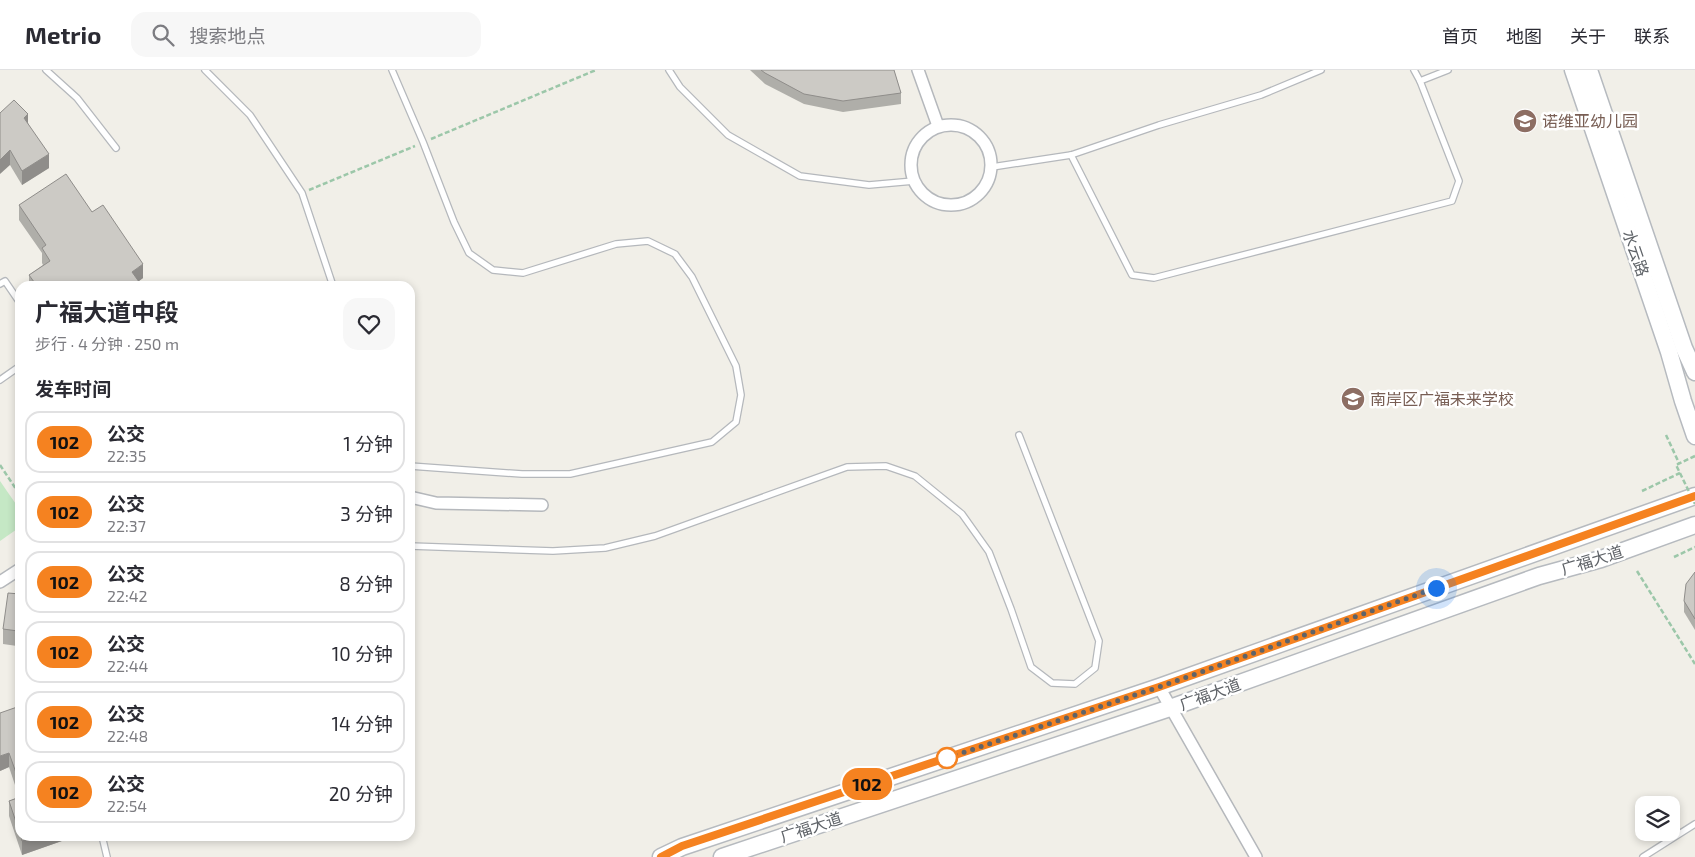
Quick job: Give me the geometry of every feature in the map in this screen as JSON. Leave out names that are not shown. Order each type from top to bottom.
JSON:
[{"type":"main road","name":"水云路","points":[[1573,70],[1670,352],[1683,401],[1695,436]]},
{"type":"main road","name":"水云路","points":[[1589,70],[1684,348],[1695,372]]},
{"type":"main road","name":"广福大道","points":[[661,857],[682,846],[1159,687],[1695,496]]},
{"type":"main road","name":"广福大道","points":[[722,857],[1170,708],[1539,576],[1601,559],[1695,525]]},
{"type":"street","points":[[918,70],[938,126]]},
{"type":"street","points":[[951,124],[964,126],[976,132],[985,142],[990,154],[992,167],[989,180],[982,191],[972,200],[959,205],[945,205],[932,201],[914,181],[911,168],[912,154],[926,132],[938,126],[951,124]]},
{"type":"street","points":[[415,499],[436,503],[542,505]]},
{"type":"street","points":[[0,582],[15,572]]},
{"type":"street","points":[[1159,687],[1256,857]]},
{"type":"lane","points":[[46,70],[77,98],[116,148]]},
{"type":"lane","points":[[205,70],[250,115],[302,193],[331,281]]},
{"type":"lane","points":[[392,70],[423,142],[454,222],[469,253],[493,270],[523,273],[616,244],[648,241],[675,254],[692,277],[736,366],[741,395],[736,422],[712,442],[570,474],[522,474],[415,466]]},
{"type":"lane","points":[[670,70],[680,87],[728,135],[800,176],[869,185],[914,181]]},
{"type":"lane","points":[[992,167],[1071,156],[1159,125],[1261,95],[1320,70]]},
{"type":"lane","points":[[1071,156],[1132,275],[1154,278],[1452,201],[1459,181],[1414,70]]},
{"type":"lane","points":[[1420,81],[1448,70]]},
{"type":"lane","points":[[0,284],[5,281],[15,296]]},
{"type":"lane","points":[[0,380],[15,370]]},
{"type":"lane","points":[[415,546],[554,551],[605,548],[655,536],[847,467],[886,466],[915,476],[962,514],[989,552],[1031,667],[1052,683],[1076,684],[1095,668],[1099,641],[1019,435]]},
{"type":"lane","points":[[1643,857],[1695,824]]},
{"type":"lane","points":[[103,841],[107,857]]},
{"type":"path","points":[[302,193],[596,70]]},
{"type":"path","points":[[1666,435],[1679,463]]},
{"type":"path","points":[[1695,456],[1676,464],[1695,504]]},
{"type":"path","points":[[0,466],[15,488]]},
{"type":"path","points":[[1642,491],[1680,473]]},
{"type":"path","points":[[1674,557],[1695,547]]},
{"type":"path","points":[[1637,572],[1695,664]]},
{"type":"green space","points":[[0,481],[15,503],[15,530],[0,541]]},
{"type":"building","points":[[761,70],[894,70],[901,93],[843,101],[804,94]]},
{"type":"building","points":[[14,100],[28,114],[24,118],[49,154],[22,171],[10,150],[0,160],[0,113]]},
{"type":"building","points":[[66,174],[92,212],[103,205],[143,264],[132,272],[138,281],[33,281],[29,275],[50,261],[42,248],[46,245],[19,205]]},
{"type":"building","points":[[1695,572],[1695,619],[1684,601],[1686,584]]},
{"type":"building","points":[[8,593],[15,594],[15,631],[3,629]]},
{"type":"building","points":[[15,708],[15,770],[9,753],[0,756],[0,713]]},
{"type":"building","points":[[15,799],[15,819],[9,801]]},
{"type":"bus line","name":"102","points":[[661,857],[682,846],[1159,687],[1695,496]]},
{"type":"place","name":"诺维亚幼儿园","points":[[1525,121]]},
{"type":"place","name":"南岸区广福未来学校","points":[[1353,399]]},
{"type":"route","points":[[947,758],[1159,687],[1436,588]]}]
